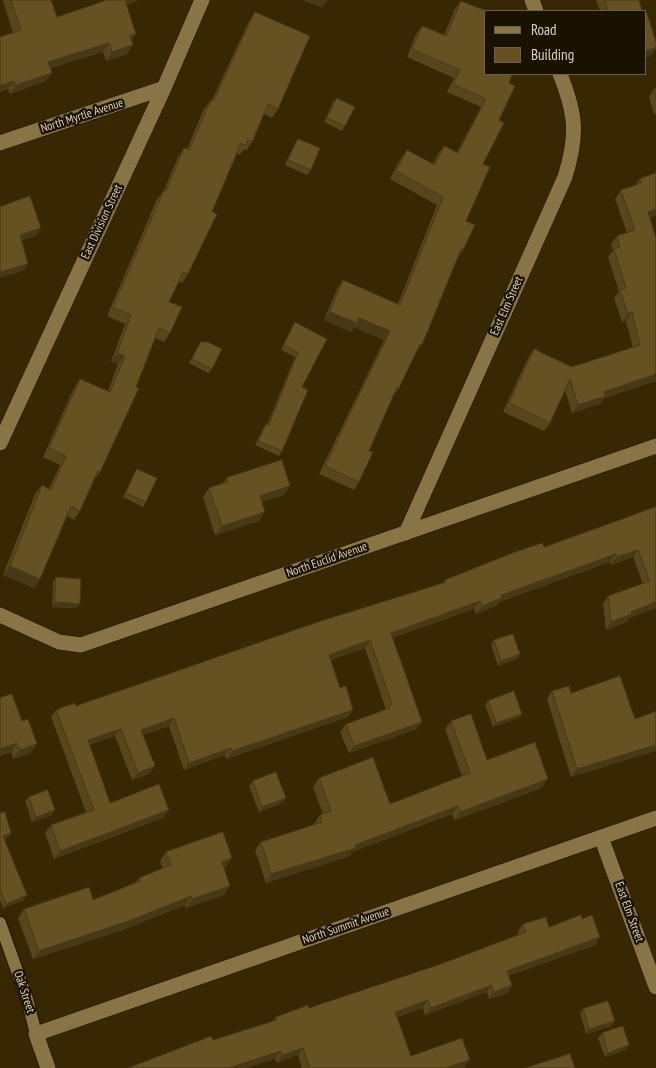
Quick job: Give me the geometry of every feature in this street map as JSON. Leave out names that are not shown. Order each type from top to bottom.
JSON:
[{"type":"street","name":"East Division Street","points":[[0,444],[164,88],[202,0]]},
{"type":"street","name":"East Elm Street","points":[[406,533],[565,176],[574,148],[573,114],[560,75]]},
{"type":"street","name":"North Myrtle Avenue","points":[[0,143],[164,88]]},
{"type":"street","name":"North Euclid Avenue","points":[[0,614],[59,642],[81,645],[656,446]]},
{"type":"street","name":"North Summit Avenue","points":[[36,1034],[656,818]]},
{"type":"street","name":"East Elm Street","points":[[601,837],[656,987]]},
{"type":"street","points":[[36,1034],[48,1068]]},
{"type":"lane","name":"Oak Street","points":[[0,923],[27,999],[36,1034]]},
{"type":"building","points":[[11,0],[51,0],[57,17],[107,0],[125,0],[136,34],[130,36],[133,45],[112,52],[109,43],[48,62],[52,73],[16,85],[14,81],[0,86],[0,37],[21,30]]},
{"type":"building","points":[[605,0],[639,0],[642,10],[615,10],[609,10]]},
{"type":"building","points":[[461,1],[484,10],[483,75],[510,75],[512,76],[509,83],[515,86],[499,120],[504,123],[483,164],[490,167],[466,221],[475,225],[463,250],[461,249],[422,345],[420,344],[399,388],[397,387],[369,451],[373,452],[359,482],[325,466],[390,331],[359,318],[357,323],[330,312],[343,280],[400,305],[443,197],[396,171],[407,150],[435,165],[444,146],[458,153],[486,99],[453,84],[460,70],[412,49],[422,26],[446,36]]},
{"type":"building","points":[[255,12],[310,36],[278,109],[268,104],[252,142],[248,140],[246,146],[241,143],[212,212],[217,214],[188,274],[183,272],[169,302],[182,307],[170,333],[159,328],[136,387],[139,388],[100,472],[98,470],[80,511],[71,506],[40,579],[10,566],[42,485],[51,490],[66,456],[49,448],[80,379],[110,392],[125,356],[117,353],[131,315],[113,307],[184,148],[189,150],[211,100],[213,101]]},
{"type":"building","points":[[646,14],[656,42],[656,48],[646,51]]},
{"type":"building","points":[[337,98],[355,107],[345,126],[327,118]]},
{"type":"building","points":[[298,139],[320,148],[311,170],[288,160]]},
{"type":"building","points":[[656,173],[656,209],[648,212],[656,238],[656,374],[604,392],[606,396],[578,405],[570,379],[550,423],[509,403],[534,349],[572,367],[640,345],[632,312],[628,314],[620,290],[626,288],[614,249],[620,247],[617,236],[635,230],[621,190],[641,183],[640,179]]},
{"type":"building","points":[[30,196],[41,228],[20,235],[28,264],[0,272],[0,207]]},
{"type":"building","points":[[295,322],[327,339],[302,387],[308,390],[282,451],[258,441],[266,424],[269,425],[298,352],[284,345]]},
{"type":"building","points":[[201,342],[208,342],[222,349],[212,369],[192,359]]},
{"type":"building","points":[[282,460],[290,486],[260,496],[265,512],[222,526],[209,488],[228,482],[226,478]]},
{"type":"building","points":[[137,469],[157,478],[146,502],[126,493]]},
{"type":"building","points":[[656,507],[656,602],[611,622],[608,596],[650,581],[638,550],[617,557],[616,554],[501,595],[502,598],[482,606],[480,601],[391,633],[422,722],[354,746],[346,724],[390,708],[389,706],[392,704],[370,640],[329,655],[340,688],[346,686],[353,710],[232,751],[231,748],[189,763],[174,718],[141,730],[155,766],[138,773],[121,729],[88,740],[110,803],[159,784],[169,810],[60,851],[51,825],[94,810],[56,710],[75,703],[76,706],[318,622],[446,582],[445,580],[515,552],[542,543],[544,547]]},
{"type":"building","points":[[56,577],[81,579],[80,604],[55,602]]},
{"type":"building","points":[[513,634],[520,654],[501,661],[494,640]]},
{"type":"building","points":[[620,676],[635,719],[656,711],[656,745],[577,769],[552,691],[569,686],[571,693]]},
{"type":"building","points":[[514,691],[522,714],[496,723],[488,701]]},
{"type":"building","points":[[12,694],[22,721],[28,719],[37,744],[20,750],[17,743],[0,749],[0,698]]},
{"type":"building","points":[[471,714],[487,760],[535,742],[548,779],[460,812],[458,806],[355,845],[356,848],[271,874],[261,842],[322,822],[320,815],[331,811],[319,778],[373,757],[390,804],[470,773],[451,721]]},
{"type":"building","points":[[276,772],[286,798],[262,807],[253,781]]},
{"type":"building","points":[[48,790],[55,810],[36,817],[29,797]]},
{"type":"building","points":[[5,812],[11,833],[3,836],[27,895],[6,904],[0,889],[0,813]]},
{"type":"building","points":[[223,832],[232,858],[222,862],[230,886],[192,899],[191,896],[129,921],[39,951],[24,909],[89,887],[93,900],[140,881],[139,878],[171,865],[166,852]]},
{"type":"building","points":[[581,915],[582,919],[592,915],[600,937],[507,971],[512,985],[494,992],[492,985],[431,1008],[428,1000],[395,1012],[411,1056],[462,1038],[470,1060],[445,1068],[310,1068],[303,1048],[282,1055],[281,1051],[229,1068],[128,1068],[211,1036],[213,1040],[277,1020],[276,1017],[308,1005],[309,1008],[441,964],[526,932],[523,924],[546,917],[549,927]]},
{"type":"building","points":[[608,1001],[615,1021],[589,1029],[583,1009]]},
{"type":"building","points":[[623,1026],[629,1045],[608,1053],[602,1033]]},
{"type":"building","points":[[570,1054],[575,1068],[525,1068]]}]
